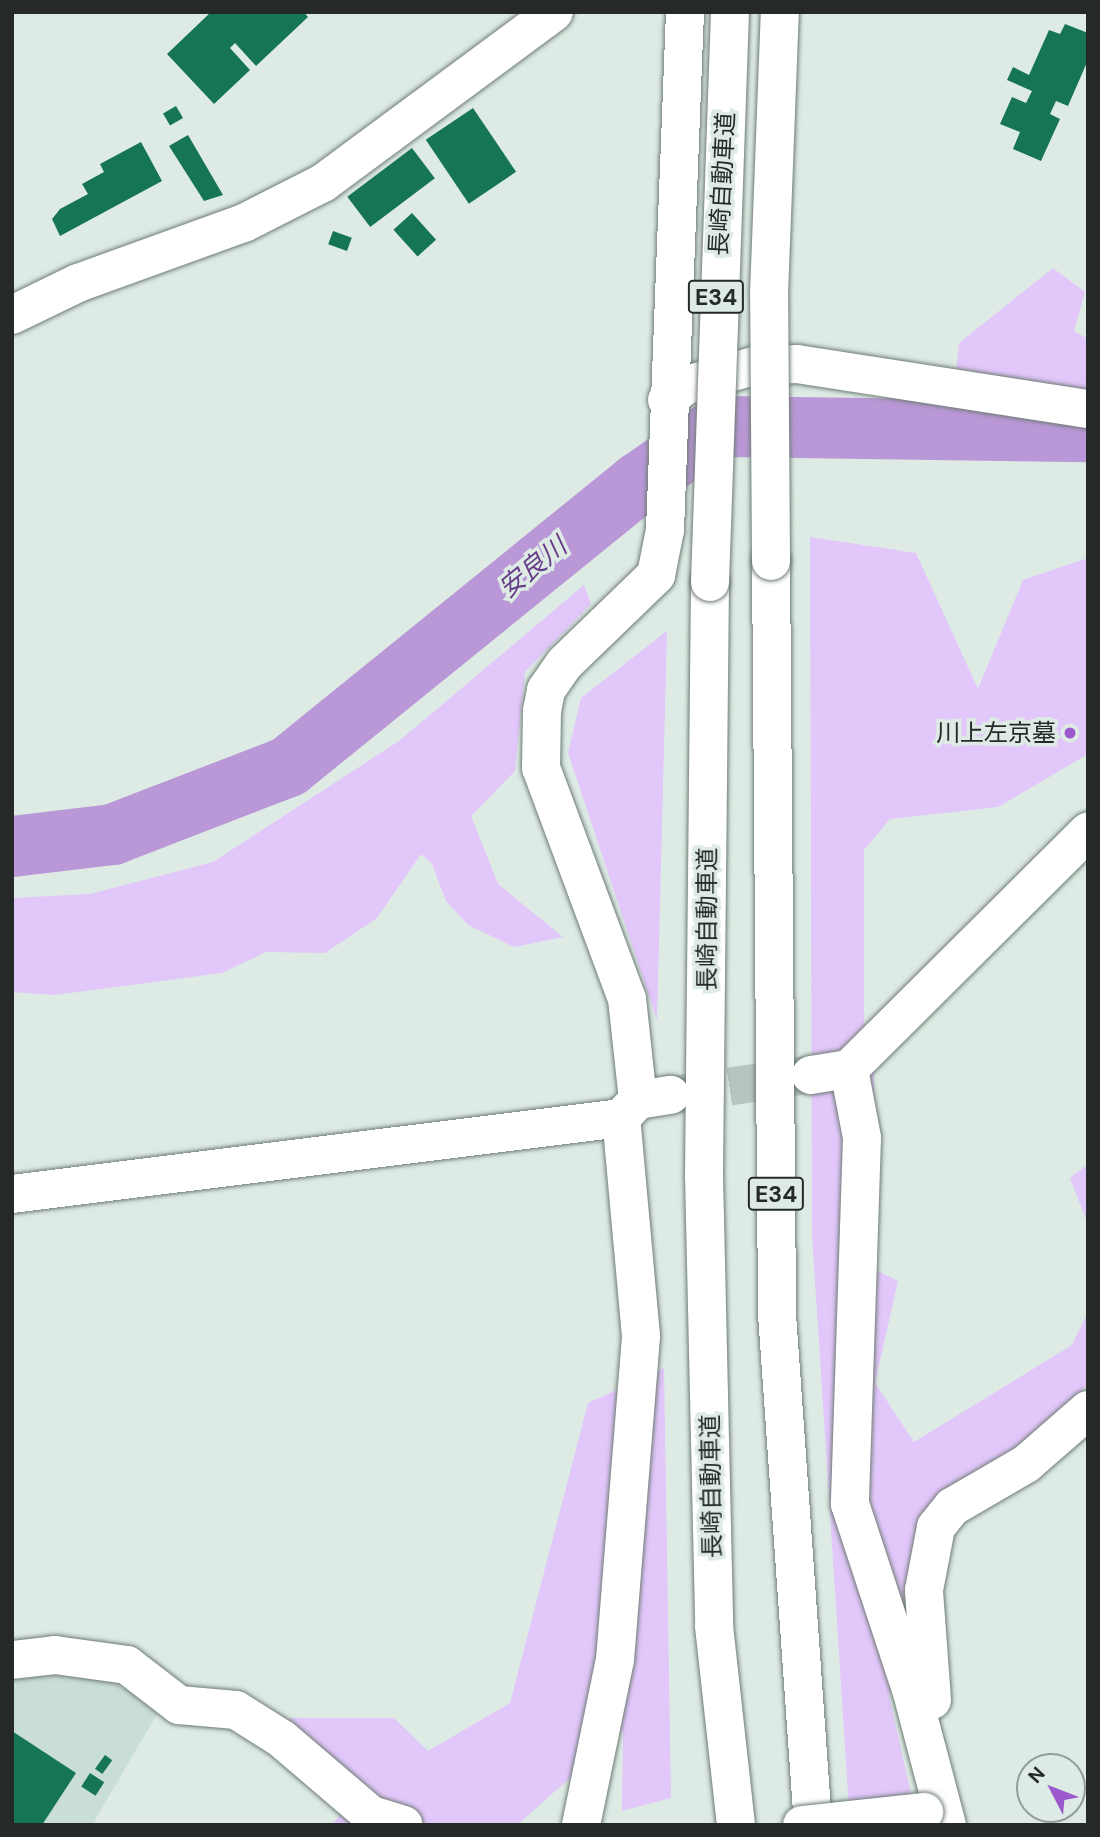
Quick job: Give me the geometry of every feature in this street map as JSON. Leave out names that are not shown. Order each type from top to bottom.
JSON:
[{"type":"main road","points":[[12,315],[78,283],[244,223],[323,183],[554,12]]},
{"type":"main road","points":[[581,1825],[615,1660],[640,1349],[643,1105],[627,999],[541,768],[542,711],[565,663],[656,575],[665,530],[667,400],[685,12]]},
{"type":"main road","name":"長崎自動車道","points":[[730,12],[710,582],[704,1175],[714,1626],[736,1825]]},
{"type":"main road","name":"長崎自動車道","points":[[780,12],[769,295],[777,1314],[813,1825]]},
{"type":"main road","points":[[667,400],[685,385],[754,366],[797,364],[1088,409]]},
{"type":"main road","points":[[811,1074],[849,1069],[1088,832]]},
{"type":"main road","points":[[802,1825],[939,1817],[923,1729],[850,1504],[862,1138],[849,1069]]},
{"type":"main road","points":[[12,1194],[643,1105]]},
{"type":"main road","points":[[923,1729],[932,1702],[925,1665],[924,1590],[936,1527],[951,1507],[1026,1464],[1088,1410]]},
{"type":"main road","points":[[710,1825],[714,1626]]},
{"type":"main road","points":[[12,1660],[55,1655],[127,1665],[178,1705],[236,1710],[282,1739],[371,1815],[404,1825]]},
{"type":"shaded area","points":[[1053,268],[1085,292],[1074,331],[1088,339],[1088,395],[956,372],[959,343]]},
{"type":"shaded area","points":[[810,537],[916,553],[978,689],[1023,580],[1088,558],[1088,754],[998,807],[890,819],[864,850],[864,1032],[874,1063],[876,1270],[898,1281],[875,1383],[914,1442],[1072,1345],[1088,1312],[1088,1384],[1043,1434],[917,1536],[889,1696],[918,1825],[850,1825],[812,1234]]},
{"type":"shaded area","points":[[584,585],[591,604],[525,672],[515,771],[471,816],[498,884],[563,937],[514,947],[468,925],[446,901],[432,864],[421,854],[377,918],[325,953],[266,952],[222,973],[55,995],[12,992],[12,898],[90,894],[213,862],[399,741]]},
{"type":"shaded area","points":[[667,631],[657,1020],[568,753],[581,698]]},
{"type":"shaded area","points":[[1088,1164],[1088,1225],[1070,1178]]},
{"type":"shaded area","points":[[664,1368],[671,1798],[622,1811],[623,1731],[517,1825],[332,1825],[363,1784],[288,1718],[394,1718],[428,1751],[510,1703],[588,1403]]},
{"type":"shaded area","points":[[12,1659],[96,1673],[160,1709],[92,1825],[12,1825]]},
{"type":"building","points":[[211,12],[304,12],[308,17],[256,66],[235,43],[230,48],[250,70],[214,104],[167,54]]},
{"type":"building","points":[[1065,24],[1088,33],[1088,60],[1068,106],[1056,101],[1050,114],[1060,119],[1041,161],[1013,149],[1020,132],[1000,124],[1012,97],[1026,103],[1032,91],[1007,80],[1013,67],[1029,75],[1049,30],[1060,34]]},
{"type":"building","points":[[176,106],[183,118],[170,126],[163,114]]},
{"type":"building","points":[[473,108],[516,172],[469,204],[426,140]]},
{"type":"building","points":[[188,135],[223,195],[204,201],[169,146]]},
{"type":"building","points":[[141,142],[162,181],[60,236],[52,219],[60,209],[88,194],[82,184],[104,172],[100,164]]},
{"type":"building","points":[[412,148],[435,178],[370,227],[347,197]]},
{"type":"building","points":[[412,213],[436,240],[418,256],[393,230]]},
{"type":"building","points":[[333,231],[352,238],[347,251],[328,244]]},
{"type":"building","points":[[12,1731],[76,1773],[42,1825],[12,1825]]},
{"type":"building","points":[[105,1755],[112,1760],[102,1774],[95,1769]]},
{"type":"building","points":[[90,1773],[104,1782],[96,1796],[81,1786]]},
{"type":"waterway","name":"安良川","points":[[12,846],[112,834],[288,766],[639,482],[719,426],[1088,431]]},
{"type":"tunnel","points":[[673,1095],[807,1075]]},
{"type":"place","name":"川上左京墓","points":[[1070,733]]}]
